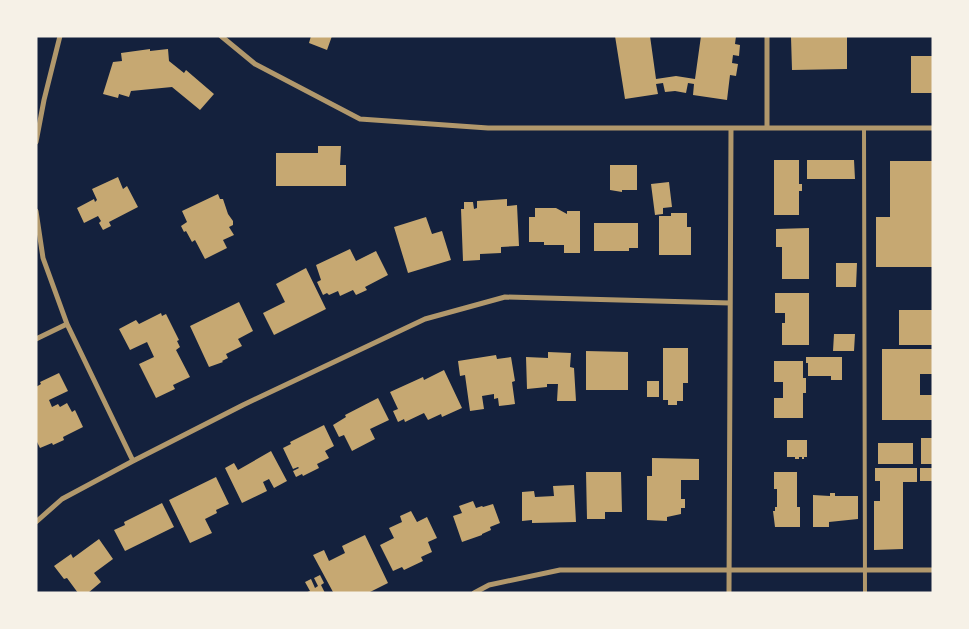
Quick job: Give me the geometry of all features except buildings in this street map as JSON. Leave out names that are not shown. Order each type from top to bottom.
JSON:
[{"type":"street","points":[[36,142],[60,36]]},
{"type":"street","points":[[221,36],[255,64],[360,119],[488,128],[933,128]]},
{"type":"street","points":[[766,128],[767,36]]},
{"type":"street","points":[[729,593],[730,128]]},
{"type":"street","points":[[36,211],[43,258],[67,324],[133,461]]},
{"type":"street","points":[[36,522],[62,499],[133,461],[243,405],[425,319],[505,297],[730,303]]},
{"type":"street","points":[[36,339],[67,324]]},
{"type":"street","points":[[474,593],[490,585],[560,570],[933,570]]},
{"type":"lane","points":[[864,128],[865,593]]}]
